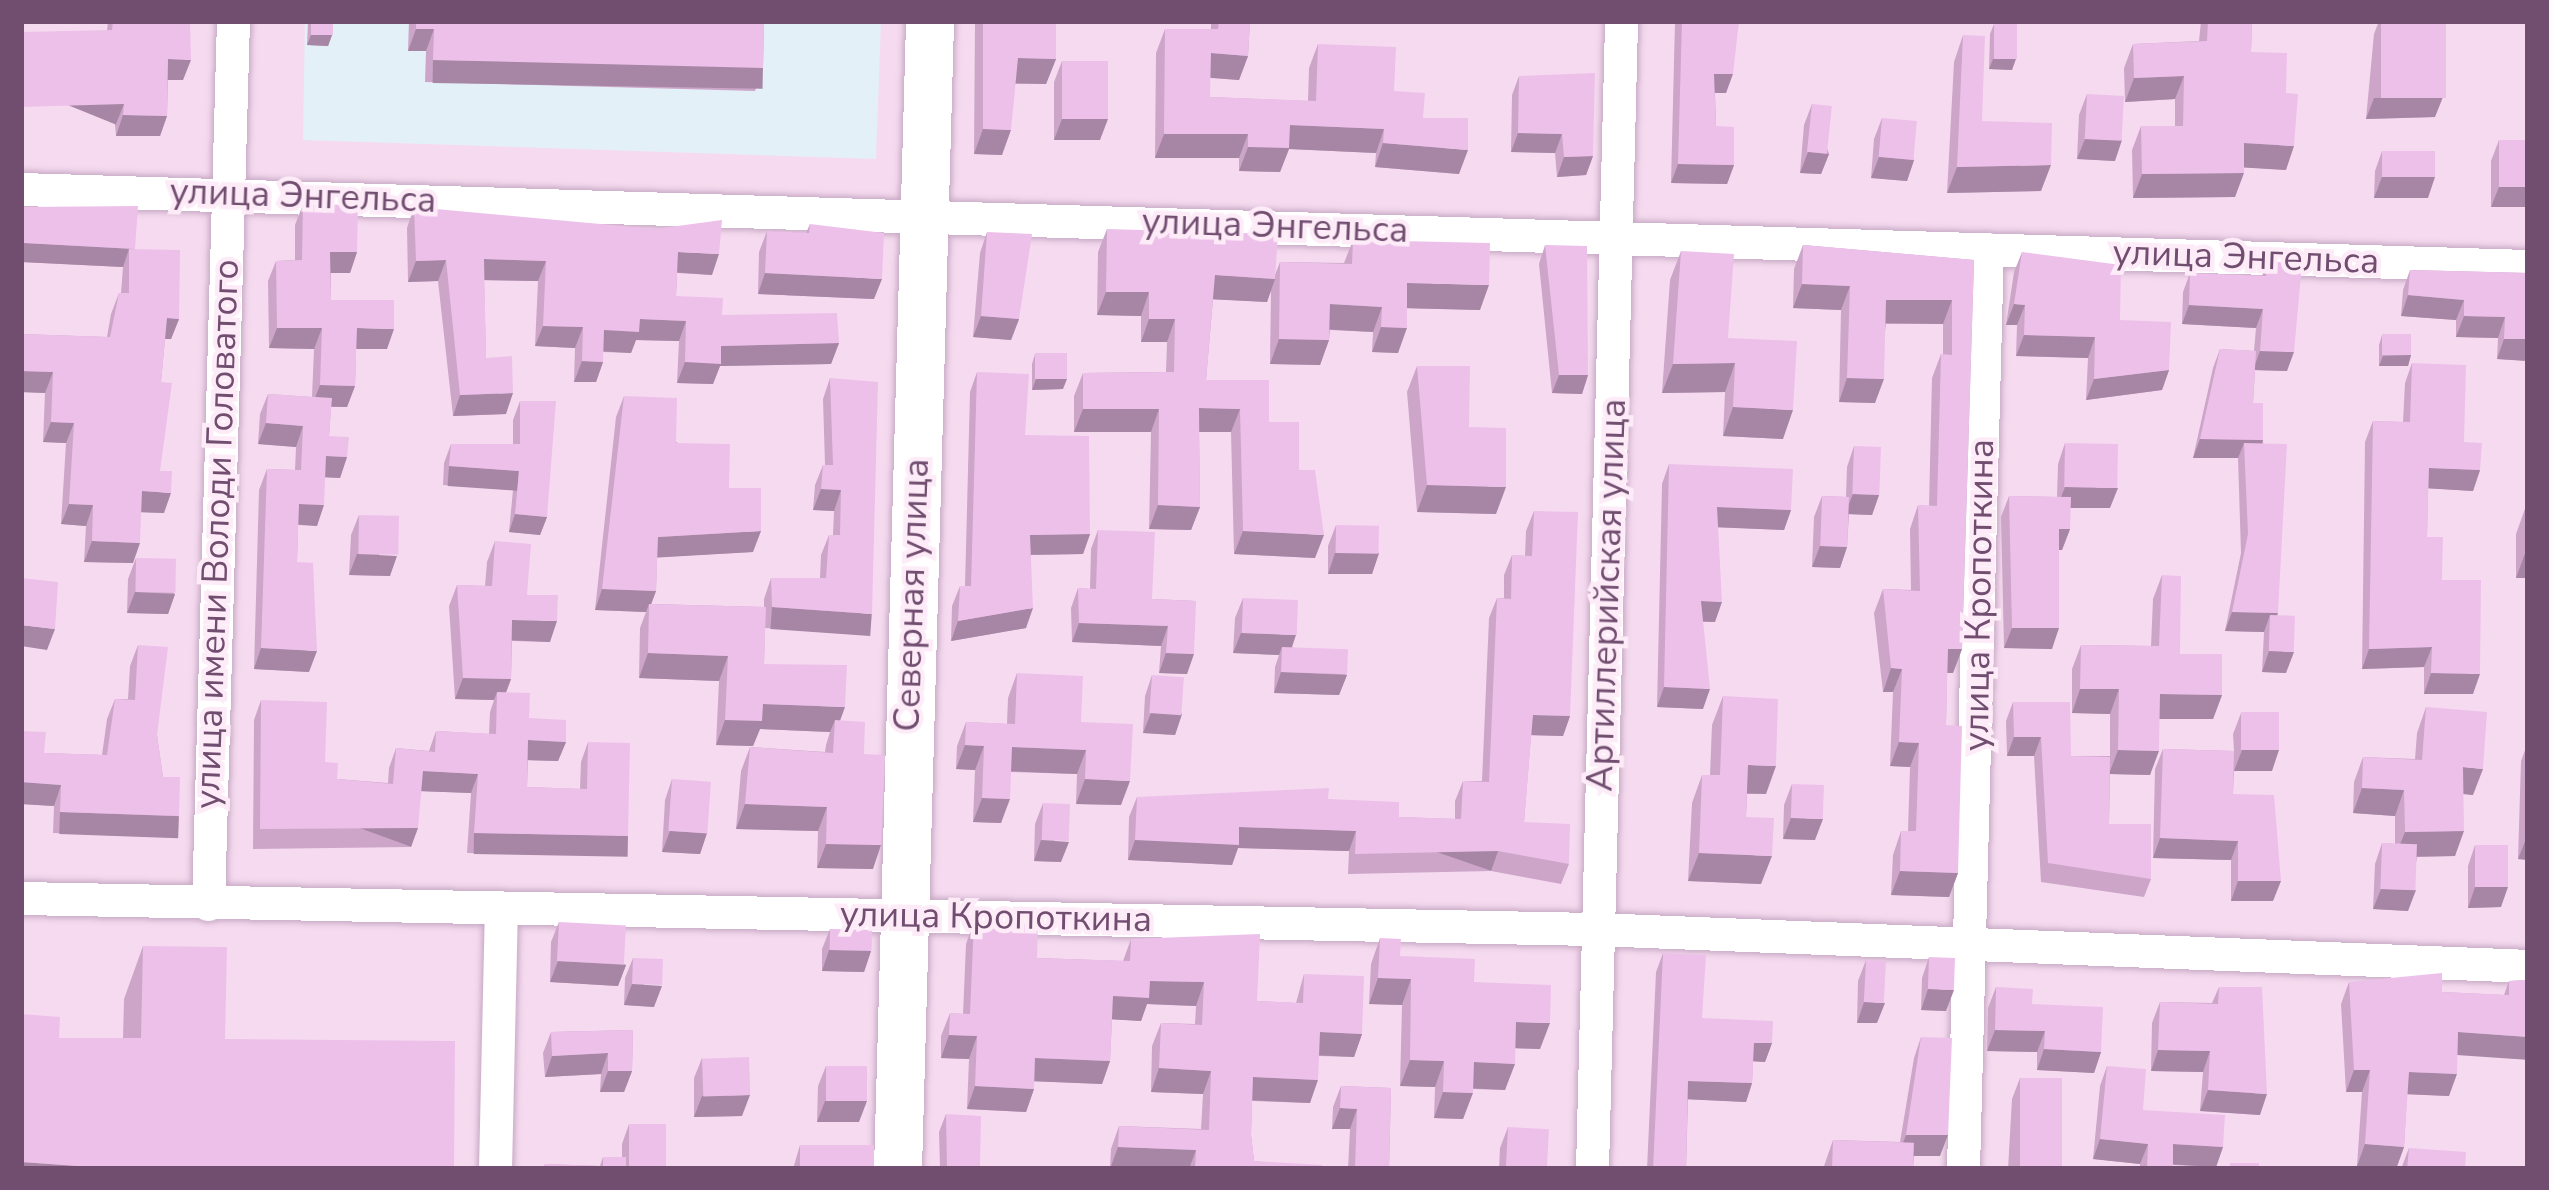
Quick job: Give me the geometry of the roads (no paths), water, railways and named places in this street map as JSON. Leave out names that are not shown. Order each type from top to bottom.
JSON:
[{"type":"main road","name":"Северная улица","points":[[898,1169],[930,21]]},
{"type":"street","name":"улица имени Володи Головатого","points":[[208,904],[233,21]]},
{"type":"street","name":"Артиллерийская улица","points":[[1592,1169],[1621,21]]},
{"type":"street","name":"улица Энгельса","points":[[21,189],[2528,266]]},
{"type":"street","name":"улица Кропоткина","points":[[1970,941],[1987,249]]},
{"type":"street","name":"улица Кропоткина","points":[[21,898],[501,912],[903,914],[1596,929],[2528,966]]},
{"type":"street","points":[[495,1169],[501,912]]},
{"type":"street","points":[[1963,1169],[1970,941]]}]
